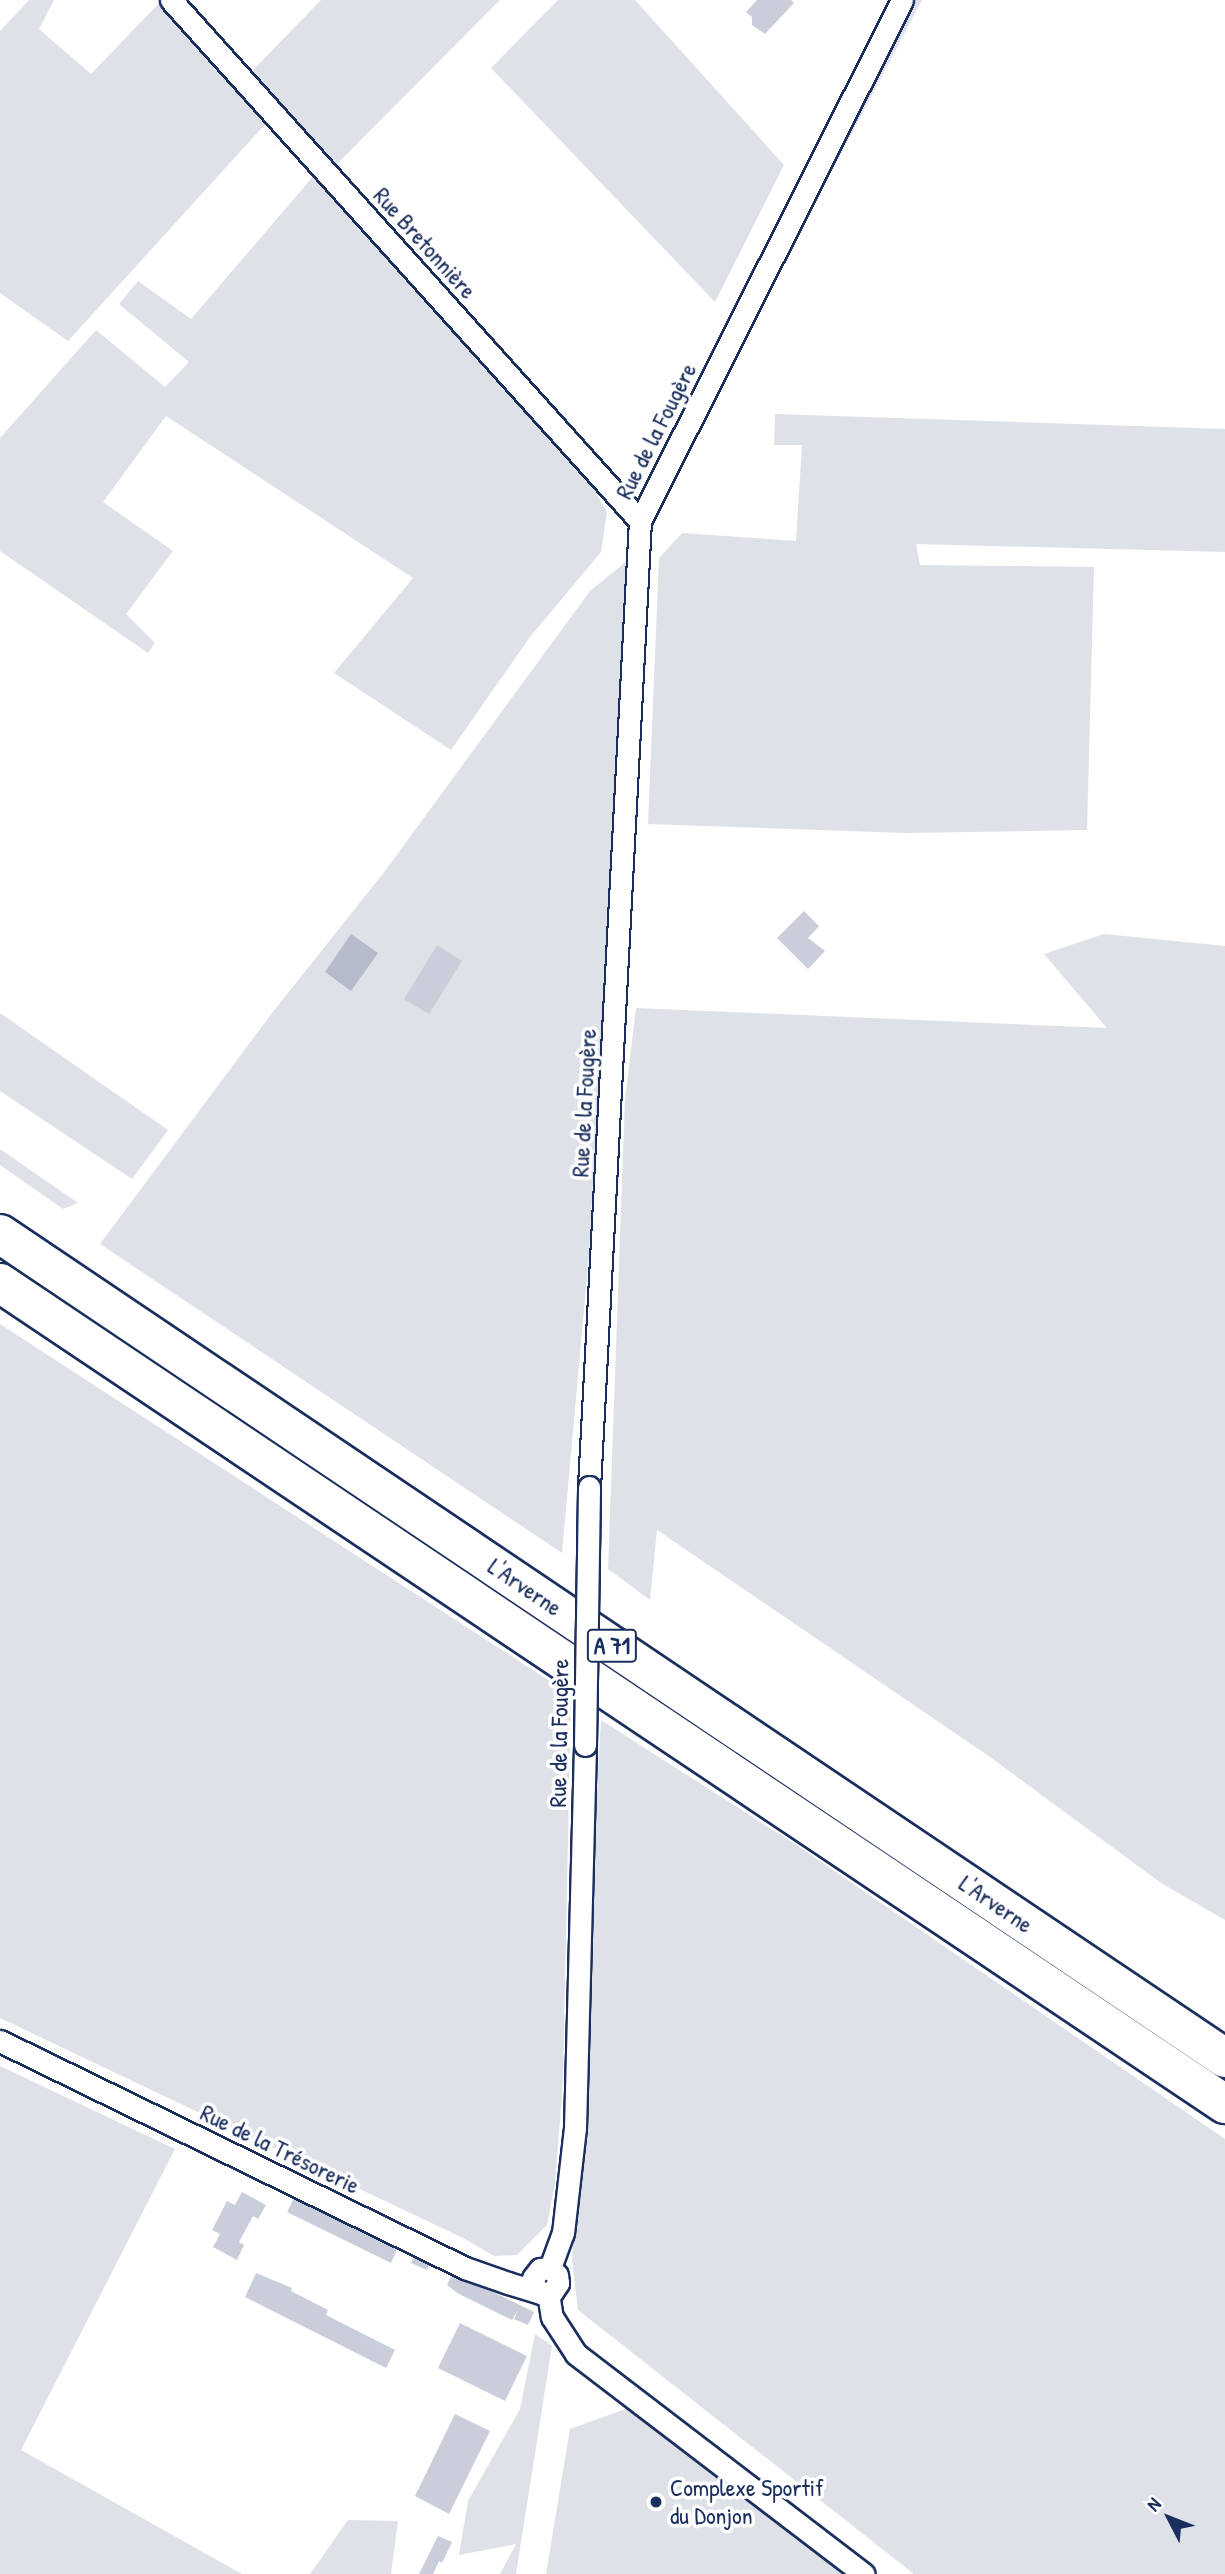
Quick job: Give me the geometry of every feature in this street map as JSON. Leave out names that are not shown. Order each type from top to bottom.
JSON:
[{"type":"highway","name":"L'Arverne","points":[[0,1234],[1225,2058]]},
{"type":"highway","name":"L'Arverne","points":[[0,1283],[1225,2104]]},
{"type":"street","name":"Rue Bretonnière","points":[[171,0],[640,521]]},
{"type":"street","name":"Rue de la Fougère","points":[[544,2293],[535,2288],[533,2278],[540,2269],[550,2268],[563,2233],[575,2128],[589,1487],[640,521],[902,0]]},
{"type":"street","name":"Rue de la Trésorerie","points":[[0,2041],[464,2268],[544,2293]]},
{"type":"street","points":[[544,2293],[552,2317],[576,2354],[864,2574]]},
{"type":"shaded area","points":[[29,0],[54,0],[39,29],[91,74],[162,0],[269,120],[68,341],[0,293],[0,31]]},
{"type":"shaded area","points":[[321,0],[500,0],[335,166],[252,71]]},
{"type":"shaded area","points":[[558,0],[635,0],[784,165],[715,302],[491,68]]},
{"type":"shaded area","points":[[910,0],[922,0],[670,479]]},
{"type":"shaded area","points":[[316,173],[579,464],[607,512],[601,552],[530,637],[451,750],[334,673],[413,578],[166,416],[103,502],[173,551],[126,614],[155,643],[148,653],[0,551],[0,438],[96,330],[165,387],[189,362],[119,304],[138,281],[191,319]]},
{"type":"shaded area","points":[[775,414],[1225,429],[1225,552],[916,544],[920,565],[1094,567],[1087,830],[905,833],[648,824],[659,558],[682,533],[796,541],[802,445],[774,445]]},
{"type":"shaded area","points":[[627,561],[589,1254],[562,1553],[100,1244],[272,1013],[385,871],[590,591]]},
{"type":"shaded area","points":[[1104,934],[1225,946],[1225,1920],[1161,1883],[990,1757],[657,1530],[650,1600],[608,1569],[625,1099],[636,1008],[1107,1028],[1044,954]]},
{"type":"shaded area","points":[[0,1013],[168,1130],[132,1179],[0,1091]]},
{"type":"shaded area","points":[[0,1149],[78,1203],[63,1209],[0,1165]]},
{"type":"shaded area","points":[[0,1324],[571,1695],[563,2081],[555,2183],[547,2225],[517,2255],[494,2256],[463,2238],[0,2018]]},
{"type":"shaded area","points":[[601,1720],[798,1846],[1225,2139],[1225,2574],[914,2574],[578,2310],[572,2260]]},
{"type":"shaded area","points":[[0,2066],[175,2149],[21,2450],[242,2574],[0,2574]]},
{"type":"shaded area","points":[[535,2334],[552,2346],[516,2574],[500,2574],[516,2544],[459,2555],[468,2501],[520,2409]]},
{"type":"shaded area","name":"Complexe Sportif du Donjon","points":[[631,2407],[848,2574],[546,2574],[570,2429]]},
{"type":"shaded area","points":[[348,2520],[398,2521],[391,2574],[310,2574]]},
{"type":"water","points":[[351,934],[378,953],[351,991],[325,972]]},
{"type":"building","points":[[757,0],[791,0],[794,3],[765,34],[752,25],[752,17],[746,12]]},
{"type":"building","points":[[804,911],[819,926],[808,938],[825,951],[808,969],[777,938]]},
{"type":"building","points":[[437,945],[462,961],[429,1014],[404,999]]},
{"type":"building","points":[[242,2192],[266,2205],[258,2219],[253,2216],[239,2242],[244,2245],[237,2260],[213,2247],[220,2234],[212,2230],[227,2201],[235,2205]]},
{"type":"building","points":[[296,2194],[399,2245],[391,2263],[287,2212]]},
{"type":"building","points":[[416,2254],[431,2261],[427,2270],[411,2263]]},
{"type":"building","points":[[453,2272],[534,2312],[528,2325],[514,2319],[518,2310],[512,2320],[459,2294],[447,2285]]},
{"type":"building","points":[[256,2273],[292,2288],[291,2291],[328,2310],[326,2315],[395,2350],[386,2368],[245,2297]]},
{"type":"building","points":[[460,2323],[527,2356],[505,2401],[438,2368]]},
{"type":"building","points":[[455,2414],[490,2431],[449,2514],[415,2496]]},
{"type":"building","points":[[438,2536],[452,2542],[442,2563],[439,2561],[433,2574],[419,2574]]},
{"type":"place","name":"Complexe Sportif du Donjon","points":[[656,2502]]}]
